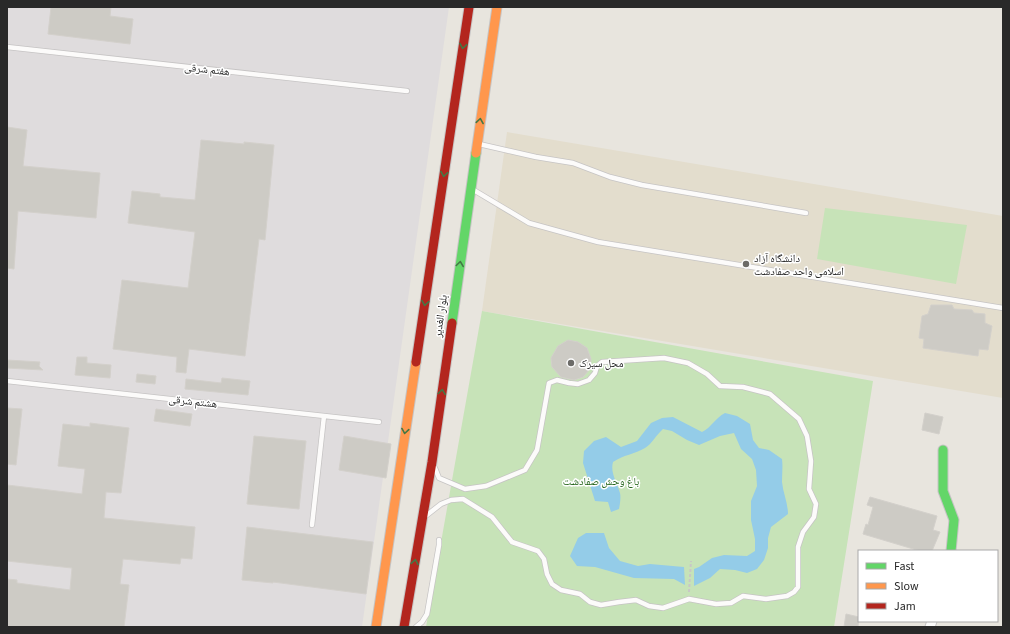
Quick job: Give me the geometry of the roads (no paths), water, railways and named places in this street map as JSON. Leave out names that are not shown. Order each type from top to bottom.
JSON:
[{"type":"street","name":"بلوار الغدیر","points":[[376,627],[469,7]]},
{"type":"street","name":"بلوار الغدیر","points":[[404,627],[432,462],[497,7]]},
{"type":"street","points":[[943,450],[942,491],[954,520],[951,550]]},
{"type":"lane","name":"هفتم شرقی","points":[[7,47],[407,91]]},
{"type":"lane","points":[[477,143],[536,157],[573,163],[610,177],[642,185],[806,213]]},
{"type":"lane","points":[[470,188],[529,223],[598,242],[1003,308]]},
{"type":"lane","points":[[423,519],[430,511],[441,504],[451,500],[463,499],[492,517],[512,542],[538,551],[544,559],[547,574],[552,584],[562,590],[580,594],[595,604],[601,605],[636,600],[650,606],[663,608],[689,599],[716,604],[731,603],[743,596],[766,599],[787,596],[794,592],[798,587],[798,547],[803,532],[814,517],[816,504],[809,489],[811,461],[807,436],[799,419],[770,394],[743,387],[720,386],[707,374],[688,363],[664,358],[602,362],[597,366],[595,373],[589,380],[578,384],[558,380],[549,384],[536,450],[524,470],[486,486],[464,489],[438,478],[432,462]]},
{"type":"lane","name":"هشتم شرقی","points":[[7,381],[379,422]]},
{"type":"lane","points":[[312,525],[324,416]]},
{"type":"lane","points":[[416,627],[422,622],[427,614],[439,540]]},
{"type":"water","points":[[725,413],[737,416],[750,424],[753,440],[759,448],[769,450],[782,459],[782,482],[788,514],[771,527],[768,538],[768,548],[764,560],[757,569],[747,573],[735,570],[720,569],[710,578],[694,586],[694,569],[712,558],[724,555],[747,556],[755,551],[755,539],[751,520],[751,501],[757,486],[756,470],[752,459],[741,449],[734,433],[720,436],[699,445],[672,431],[663,429],[645,448],[613,462],[612,470],[620,493],[620,499],[619,509],[611,512],[608,502],[595,501],[583,463],[584,451],[594,441],[606,437],[621,447],[637,441],[651,423],[662,418],[673,417],[702,432]]},
{"type":"water","points":[[586,533],[604,533],[609,548],[620,561],[638,566],[650,564],[684,567],[685,585],[674,579],[634,578],[595,567],[577,566],[570,556],[578,538]]},
{"type":"place","name":"دانشگاه آزاد اسلامی واحد صفادشت","points":[[746,264]]},
{"type":"place","name":"محل سیرک","points":[[571,363]]},
{"type":"park label","name":"باغ وحش صفادشت","points":[[601,481]]}]
